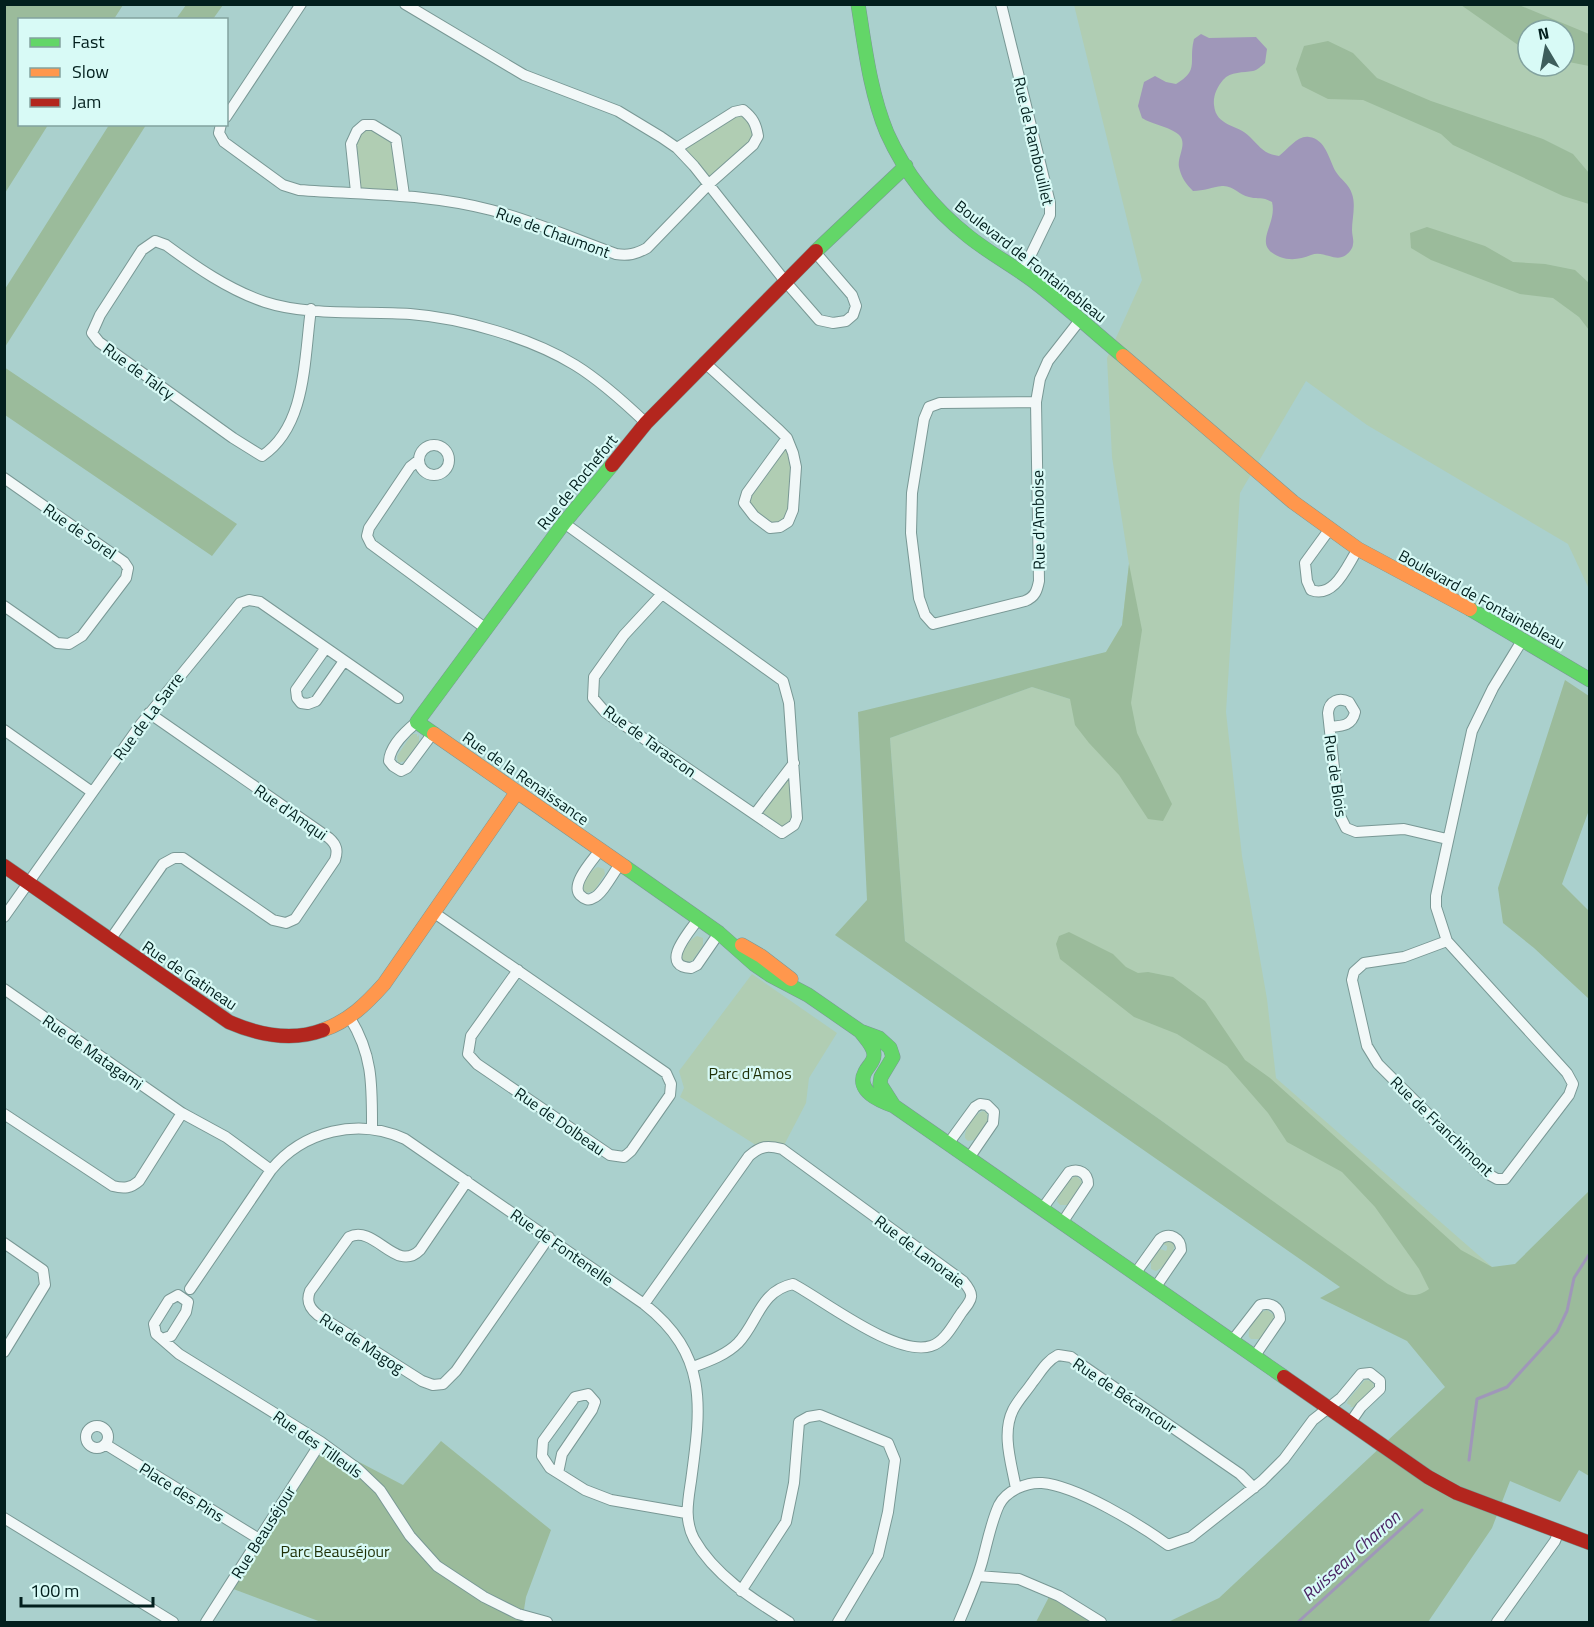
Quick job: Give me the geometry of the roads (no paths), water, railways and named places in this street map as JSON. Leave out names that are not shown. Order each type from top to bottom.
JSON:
[{"type":"street","points":[[228,114],[301,4]]},
{"type":"street","points":[[405,4],[524,75],[618,111],[676,148],[709,184],[785,281],[819,320],[833,323],[846,321],[853,315],[856,306],[852,295],[815,252]]},
{"type":"street","name":"Boulevard de Fontainebleau","points":[[858,4],[877,108],[906,166],[928,198],[945,216],[973,241],[1022,273],[1080,320],[1293,502],[1329,530],[1358,549],[1523,639],[1590,680]]},
{"type":"street","name":"Rue de Rambouillet","points":[[1001,4],[1050,203],[1050,215],[1022,273]]},
{"type":"street","name":"Rue de Chaumont","points":[[221,126],[219,133],[224,142],[284,184],[299,190],[404,195],[490,209],[627,256],[647,248],[709,184],[753,145],[758,136],[757,126],[752,117],[743,110],[734,112],[676,148]]},
{"type":"street","points":[[356,192],[351,144],[357,131],[364,125],[373,125],[396,139],[404,195]]},
{"type":"street","name":"Rue de Rochefort","points":[[417,722],[564,523],[646,423],[785,281],[906,166]]},
{"type":"street","name":"Rue de Talcy","points":[[311,309],[299,400],[281,439],[262,456],[233,438],[99,342],[92,333],[100,315],[142,250],[155,241],[166,245],[232,287],[264,301],[289,308],[311,309],[412,314],[438,317],[473,325],[522,341],[574,365],[623,402],[646,423]]},
{"type":"street","name":"Rue d'Amboise","points":[[1036,402],[940,404],[929,407],[924,419],[912,493],[911,533],[919,598],[925,615],[933,624],[1025,601],[1033,598],[1036,592],[1039,581],[1036,402],[1040,379],[1048,361],[1080,320]]},
{"type":"street","points":[[704,362],[787,438],[794,453],[796,466],[794,510],[788,522],[780,527],[770,528],[754,516],[744,503],[747,493],[787,438]]},
{"type":"street","points":[[419,460],[410,467],[369,528],[367,536],[371,544],[485,628]]},
{"type":"street","name":"Rue de Sorel","points":[[4,478],[124,561],[128,568],[126,578],[82,636],[69,645],[57,643],[4,606]]},
{"type":"street","name":"Rue de Tarascon","points":[[564,523],[783,681],[789,703],[797,818],[794,825],[782,832],[605,712],[593,698],[594,677],[624,635],[662,594]]},
{"type":"street","points":[[1329,530],[1305,562],[1307,581],[1311,590],[1322,591],[1332,588],[1358,549]]},
{"type":"street","name":"Rue de La Sarre","points":[[4,917],[149,713],[240,603],[249,600],[260,602],[398,698]]},
{"type":"street","name":"Rue de Franchimont","points":[[1447,941],[1404,957],[1365,963],[1354,972],[1352,980],[1367,1046],[1378,1064],[1481,1168],[1492,1177],[1505,1179],[1569,1095],[1573,1084],[1567,1072],[1447,941],[1438,913],[1436,896],[1447,839],[1476,720],[1523,639]]},
{"type":"street","points":[[325,649],[296,690],[297,698],[301,703],[308,705],[316,702],[344,661]]},
{"type":"street","name":"Rue d'Amqui","points":[[110,940],[163,864],[169,859],[183,858],[273,920],[282,923],[295,919],[335,860],[337,853],[336,846],[329,838],[149,713]]},
{"type":"street","points":[[417,722],[407,730],[390,755],[389,761],[395,768],[401,771],[407,768],[433,733]]},
{"type":"street","name":"Rue de la Renaissance","points":[[417,722],[719,933],[761,956],[808,995],[860,1031],[879,1038],[892,1051],[892,1060],[880,1082],[881,1087],[894,1106],[948,1144],[1442,1485],[1590,1544]]},
{"type":"street","name":"Rue de Blois","points":[[1330,727],[1339,814],[1346,828],[1356,832],[1404,829],[1447,839]]},
{"type":"street","points":[[4,730],[92,792]]},
{"type":"street","points":[[755,814],[794,763]]},
{"type":"street","name":"Rue de Gatineau","points":[[4,866],[213,1012],[250,1032],[274,1037],[300,1037],[324,1031],[350,1018],[365,1005],[434,912],[517,792]]},
{"type":"street","points":[[600,850],[577,883],[578,891],[583,897],[588,899],[596,897],[620,864]]},
{"type":"street","name":"Rue de Dolbeau","points":[[434,912],[518,970],[666,1073],[671,1084],[670,1095],[631,1151],[624,1156],[610,1155],[477,1064],[468,1054],[471,1036],[518,970]]},
{"type":"street","points":[[699,918],[676,952],[676,960],[682,967],[691,968],[697,965],[719,933]]},
{"type":"street","name":"Rue de Matagami","points":[[4,990],[182,1113],[226,1137],[271,1170]]},
{"type":"street","points":[[350,1018],[363,1043],[371,1071],[372,1128]]},
{"type":"street","points":[[948,1144],[975,1107],[980,1104],[990,1107],[994,1112],[994,1121],[969,1158]]},
{"type":"street","points":[[4,1114],[121,1189],[134,1185],[139,1180],[182,1113]]},
{"type":"street","name":"Rue de Fontenelle","points":[[190,1289],[282,1157],[311,1139],[344,1129],[372,1128],[405,1139],[663,1318],[684,1348],[693,1367],[698,1399],[696,1440],[687,1513],[693,1537],[705,1555],[741,1591],[789,1623]]},
{"type":"street","name":"Rue de Lanoraie","points":[[644,1304],[749,1156],[759,1147],[769,1146],[782,1149],[963,1281],[971,1291],[971,1300],[940,1341],[923,1348],[892,1342],[840,1314],[794,1284],[782,1287],[764,1303],[738,1343],[716,1359],[693,1367]]},
{"type":"street","points":[[1042,1209],[1069,1172],[1075,1170],[1083,1173],[1088,1184],[1062,1223]]},
{"type":"street","name":"Rue de Magog","points":[[467,1181],[414,1256],[400,1256],[364,1234],[349,1237],[310,1291],[308,1299],[310,1307],[318,1315],[422,1381],[433,1385],[443,1384],[456,1371],[549,1237]]},
{"type":"street","points":[[1135,1274],[1160,1239],[1166,1235],[1175,1237],[1180,1244],[1180,1252],[1155,1288]]},
{"type":"street","points":[[4,1243],[43,1270],[45,1285],[4,1352]]},
{"type":"street","points":[[1232,1341],[1260,1305],[1267,1304],[1276,1307],[1280,1312],[1280,1319],[1254,1357]]},
{"type":"street","name":"Rue des Tilleuls","points":[[162,1339],[179,1354],[321,1442],[358,1469],[380,1490],[410,1536],[437,1566],[484,1597],[518,1614],[547,1623]]},
{"type":"street","name":"Rue de Bécancour","points":[[1016,1489],[1008,1440],[1008,1424],[1013,1410],[1023,1395],[1047,1362],[1058,1355],[1071,1357],[1079,1362],[1240,1474],[1254,1488]]},
{"type":"street","points":[[959,1623],[978,1576],[999,1504],[1016,1489],[1039,1483],[1059,1486],[1124,1516],[1168,1545],[1191,1537],[1254,1488],[1279,1465],[1313,1419],[1341,1398],[1361,1374],[1368,1372],[1380,1381],[1380,1389],[1361,1407],[1350,1423]]},
{"type":"street","points":[[558,1473],[562,1454],[592,1410],[595,1402],[588,1394],[576,1397],[543,1441],[542,1456],[550,1468],[585,1490],[611,1500],[687,1513]]},
{"type":"street","points":[[741,1591],[786,1522],[794,1484],[799,1422],[808,1417],[820,1415],[888,1443],[895,1460],[888,1512],[878,1556],[838,1623]]},
{"type":"street","name":"Rue Beauséjour","points":[[206,1623],[321,1442]]},
{"type":"street","name":"Place des Pins","points":[[105,1444],[259,1539]]},
{"type":"street","points":[[4,1518],[173,1623]]},
{"type":"street","points":[[1497,1623],[1555,1541],[1559,1531]]},
{"type":"street","points":[[978,1576],[1019,1579],[1059,1596],[1101,1623]]},
{"type":"waterway","name":"Ruisseau Charron","points":[[1469,1460],[1477,1399],[1507,1387],[1557,1332],[1567,1311],[1574,1278],[1590,1253]]},
{"type":"waterway","name":"Ruisseau Charron","points":[[1298,1622],[1422,1510]]},
{"type":"park label","name":"Parc d'Amos","points":[[750,1073]]},
{"type":"park label","name":"Parc Beauséjour","points":[[335,1551]]}]
